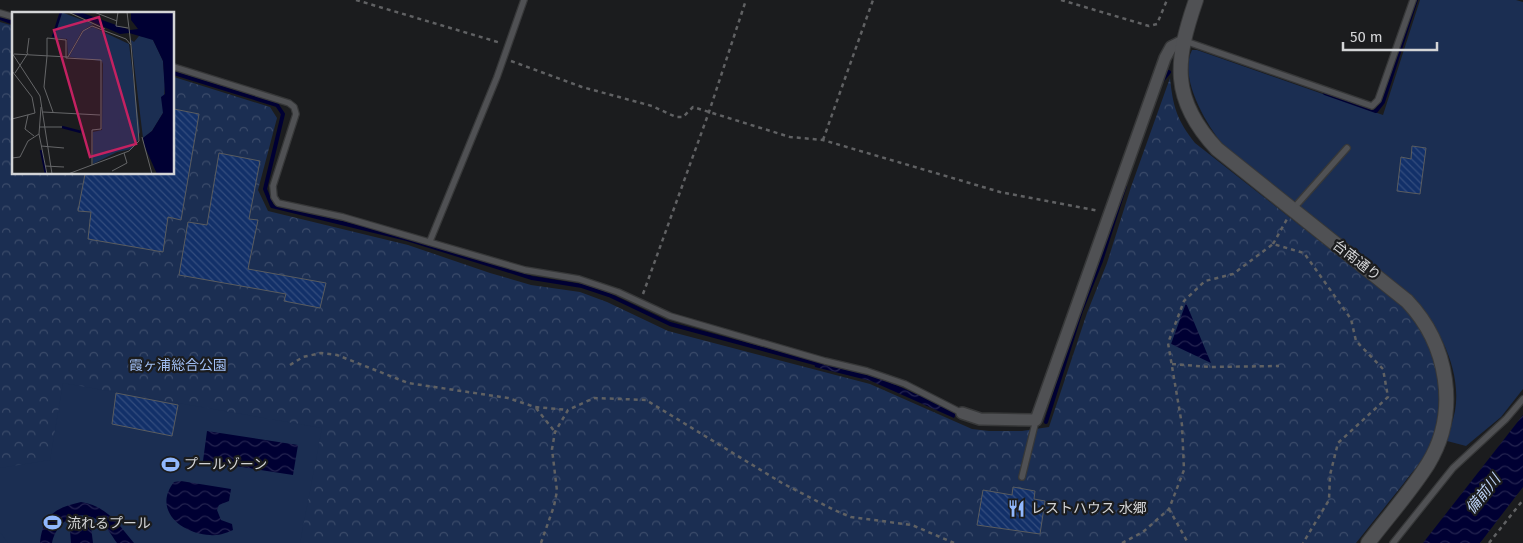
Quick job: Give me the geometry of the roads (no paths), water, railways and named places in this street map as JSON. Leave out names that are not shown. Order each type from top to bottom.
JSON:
[{"type":"street","name":"台南通り","points":[[1196,0],[1183,40],[1180,71],[1186,103],[1202,133],[1217,149],[1391,288],[1418,312],[1435,342],[1445,375],[1446,411],[1436,448],[1428,464],[1368,543]]},
{"type":"street","points":[[962,413],[980,419],[1036,420],[1070,319],[1165,58],[1171,47],[1183,40]]},
{"type":"lane","points":[[430,241],[479,124],[524,0]]},
{"type":"lane","points":[[1183,40],[1372,106],[1378,100],[1413,0]]},
{"type":"lane","points":[[175,67],[289,103],[294,107],[296,114],[273,186],[274,197],[278,203],[343,217],[525,270],[579,279],[640,302],[670,316],[825,361],[868,370],[905,384],[962,413]]},
{"type":"lane","points":[[1293,210],[1347,148]]},
{"type":"lane","points":[[1394,543],[1453,468],[1506,419],[1523,398]]},
{"type":"lane","points":[[1022,477],[1036,420]]},
{"type":"water","points":[[1186,303],[1211,363],[1171,344]]},
{"type":"water","points":[[814,360],[873,375],[957,412],[954,418],[871,381],[815,367]]},
{"type":"water","name":"備前川","points":[[1523,415],[1523,487],[1480,543],[1423,543]]},
{"type":"water","points":[[207,431],[298,445],[293,475],[203,461]]},
{"type":"water","points":[[181,481],[231,489],[229,501],[219,505],[217,510],[221,520],[232,524],[233,530],[216,535],[200,534],[189,530],[173,519],[168,511],[166,502],[168,492],[174,482]]},
{"type":"water","name":"流れるプール","points":[[81,502],[98,507],[105,512],[134,543],[117,543],[100,521],[81,515],[74,516],[62,524],[52,543],[40,543],[44,526],[52,514],[64,507]]},
{"type":"water","points":[[91,527],[93,543],[71,543],[70,530]]},
{"type":"waterway","points":[[1325,93],[1376,111],[1383,102],[1416,0]]},
{"type":"waterway","points":[[0,18],[12,22]]},
{"type":"waterway","points":[[1161,82],[1169,72]]},
{"type":"waterway","points":[[175,73],[277,105],[283,114],[265,189],[272,206],[407,239],[532,278],[582,286],[609,295],[670,324],[818,364]]},
{"type":"waterway","points":[[1046,422],[1081,311],[1101,261],[1125,186]]},
{"type":"place","name":"プールゾーン","points":[[170,464]]},
{"type":"place","name":"レストハウス 水郷","points":[[1017,508]]},
{"type":"place","name":"流れるプール","points":[[53,523]]},
{"type":"park label","name":"霞ヶ浦総合公園","points":[[178,365]]}]
